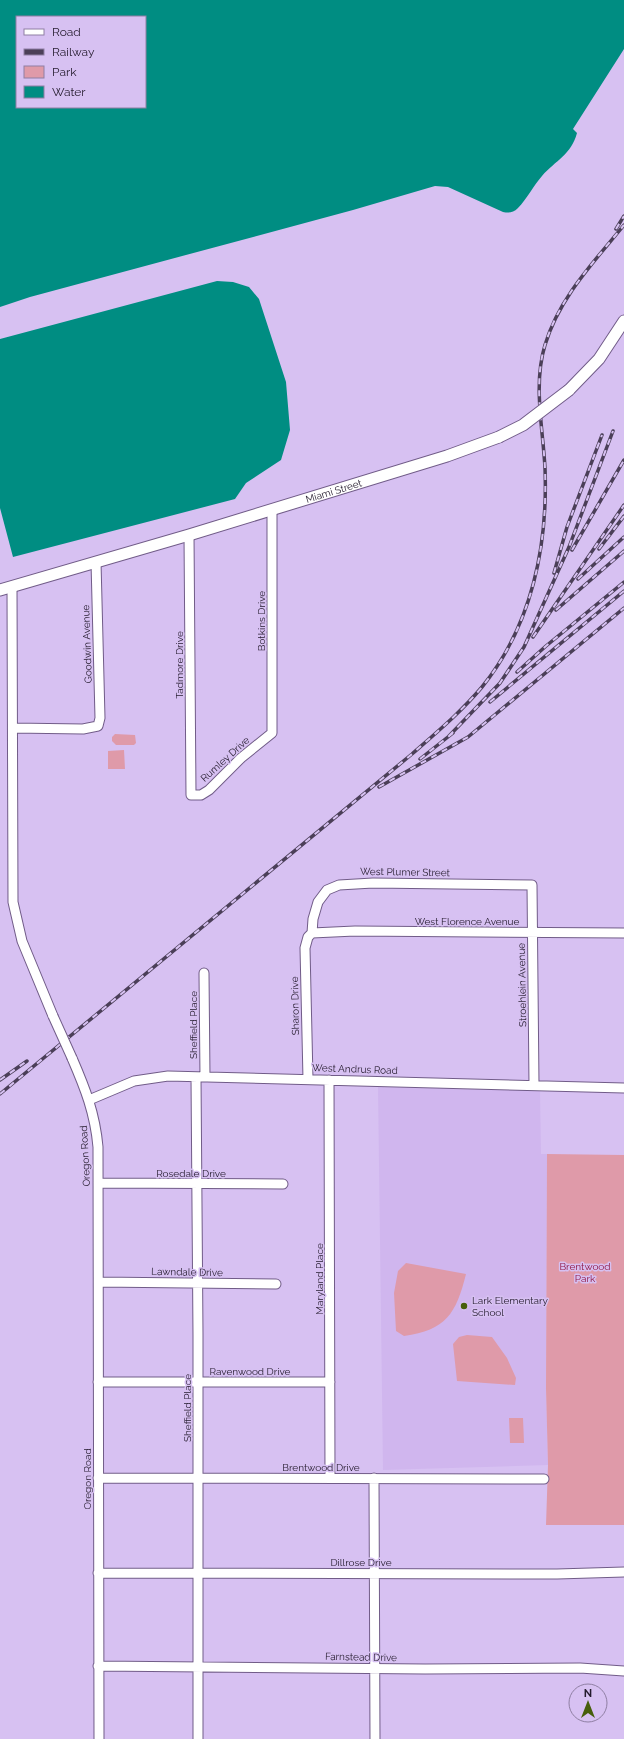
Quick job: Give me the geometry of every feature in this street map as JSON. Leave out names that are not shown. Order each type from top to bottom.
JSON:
[{"type":"main road","name":"Miami Street","points":[[0,590],[272,510],[447,456],[499,437],[523,425],[569,390],[599,359],[624,321]]},
{"type":"street","name":"Botkins Drive","points":[[272,510],[272,733]]},
{"type":"street","name":"Tadmore Drive","points":[[189,535],[191,795]]},
{"type":"street","name":"Goodwin Avenue","points":[[13,728],[83,729],[98,726],[100,718],[96,562]]},
{"type":"street","name":"Oregon Road","points":[[12,587],[14,910],[22,941],[89,1100],[96,1131],[99,1282],[99,1739]]},
{"type":"street","name":"Rumley Drive","points":[[191,795],[201,796],[209,790],[241,758],[272,733]]},
{"type":"street","name":"West Plumer Street","points":[[311,934],[314,912],[321,898],[327,890],[339,885],[373,883],[532,885]]},
{"type":"street","name":"Stroehlein Avenue","points":[[532,885],[534,1085]]},
{"type":"street","name":"West Florence Avenue","points":[[311,934],[355,931],[624,934]]},
{"type":"street","name":"Sharon Drive","points":[[308,1079],[305,948],[306,941],[311,934]]},
{"type":"street","name":"Sheffield Place","points":[[198,1739],[197,1184],[204,973]]},
{"type":"street","name":"West Andrus Road","points":[[89,1100],[121,1085],[138,1080],[168,1076],[624,1088]]},
{"type":"street","name":"Maryland Place","points":[[329,1080],[330,1478]]},
{"type":"street","name":"Rosedale Drive","points":[[98,1183],[283,1184]]},
{"type":"street","name":"Lawndale Drive","points":[[99,1282],[276,1284]]},
{"type":"street","name":"Ravenwood Drive","points":[[98,1382],[330,1382]]},
{"type":"street","name":"Brentwood Drive","points":[[98,1478],[544,1479]]},
{"type":"street","points":[[374,1478],[375,1739]]},
{"type":"street","name":"Dillrose Drive","points":[[98,1573],[198,1572],[558,1574],[624,1572]]},
{"type":"street","name":"Farnstead Drive","points":[[98,1666],[580,1668],[624,1671]]},
{"type":"shaded area","name":"Lark Elementary School","points":[[378,1087],[540,1090],[541,1154],[547,1154],[546,1389],[548,1465],[383,1470]]},
{"type":"green space","points":[[115,734],[135,735],[136,743],[134,745],[116,745],[112,741],[112,737]]},
{"type":"green space","points":[[124,750],[125,769],[108,769],[108,751]]},
{"type":"green space","name":"Brentwood Park","points":[[547,1154],[624,1155],[624,1525],[546,1525],[548,1465],[546,1389]]},
{"type":"green space","points":[[406,1263],[466,1274],[458,1300],[447,1318],[430,1329],[404,1336],[396,1331],[394,1293],[398,1271]]},
{"type":"green space","points":[[467,1335],[492,1337],[507,1358],[516,1378],[515,1385],[457,1381],[453,1344],[459,1337]]},
{"type":"green space","points":[[509,1418],[523,1418],[524,1443],[510,1443]]},
{"type":"water","points":[[0,0],[624,0],[624,49],[573,129],[577,133],[571,147],[547,170],[518,208],[513,212],[503,212],[448,187],[435,186],[353,210],[30,297],[0,307]]},
{"type":"water","points":[[217,281],[233,282],[249,287],[259,299],[286,382],[290,430],[281,460],[246,483],[235,499],[13,557],[0,508],[0,339]]},
{"type":"railway","points":[[616,229],[624,216]]},
{"type":"railway","points":[[0,1094],[412,754],[440,730],[482,687],[499,663],[513,638],[525,611],[540,555],[545,497],[545,468],[539,391],[541,360],[545,345],[551,328],[568,296],[589,267],[624,225]]},
{"type":"railway","points":[[449,736],[500,683],[524,647],[569,547],[613,431]]},
{"type":"railway","points":[[554,573],[567,527],[602,435]]},
{"type":"railway","points":[[572,550],[624,460]]},
{"type":"railway","points":[[533,637],[624,505]]},
{"type":"railway","points":[[599,549],[624,516]]},
{"type":"railway","points":[[578,579],[624,537]]},
{"type":"railway","points":[[556,610],[624,551]]},
{"type":"railway","points":[[517,672],[546,646],[624,582]]},
{"type":"railway","points":[[490,702],[624,591]]},
{"type":"railway","points":[[379,787],[468,737],[624,608]]},
{"type":"railway","points":[[420,759],[453,733]]},
{"type":"railway","points":[[0,1080],[27,1061]]},
{"type":"place","name":"Lark Elementary School","points":[[464,1306]]}]
